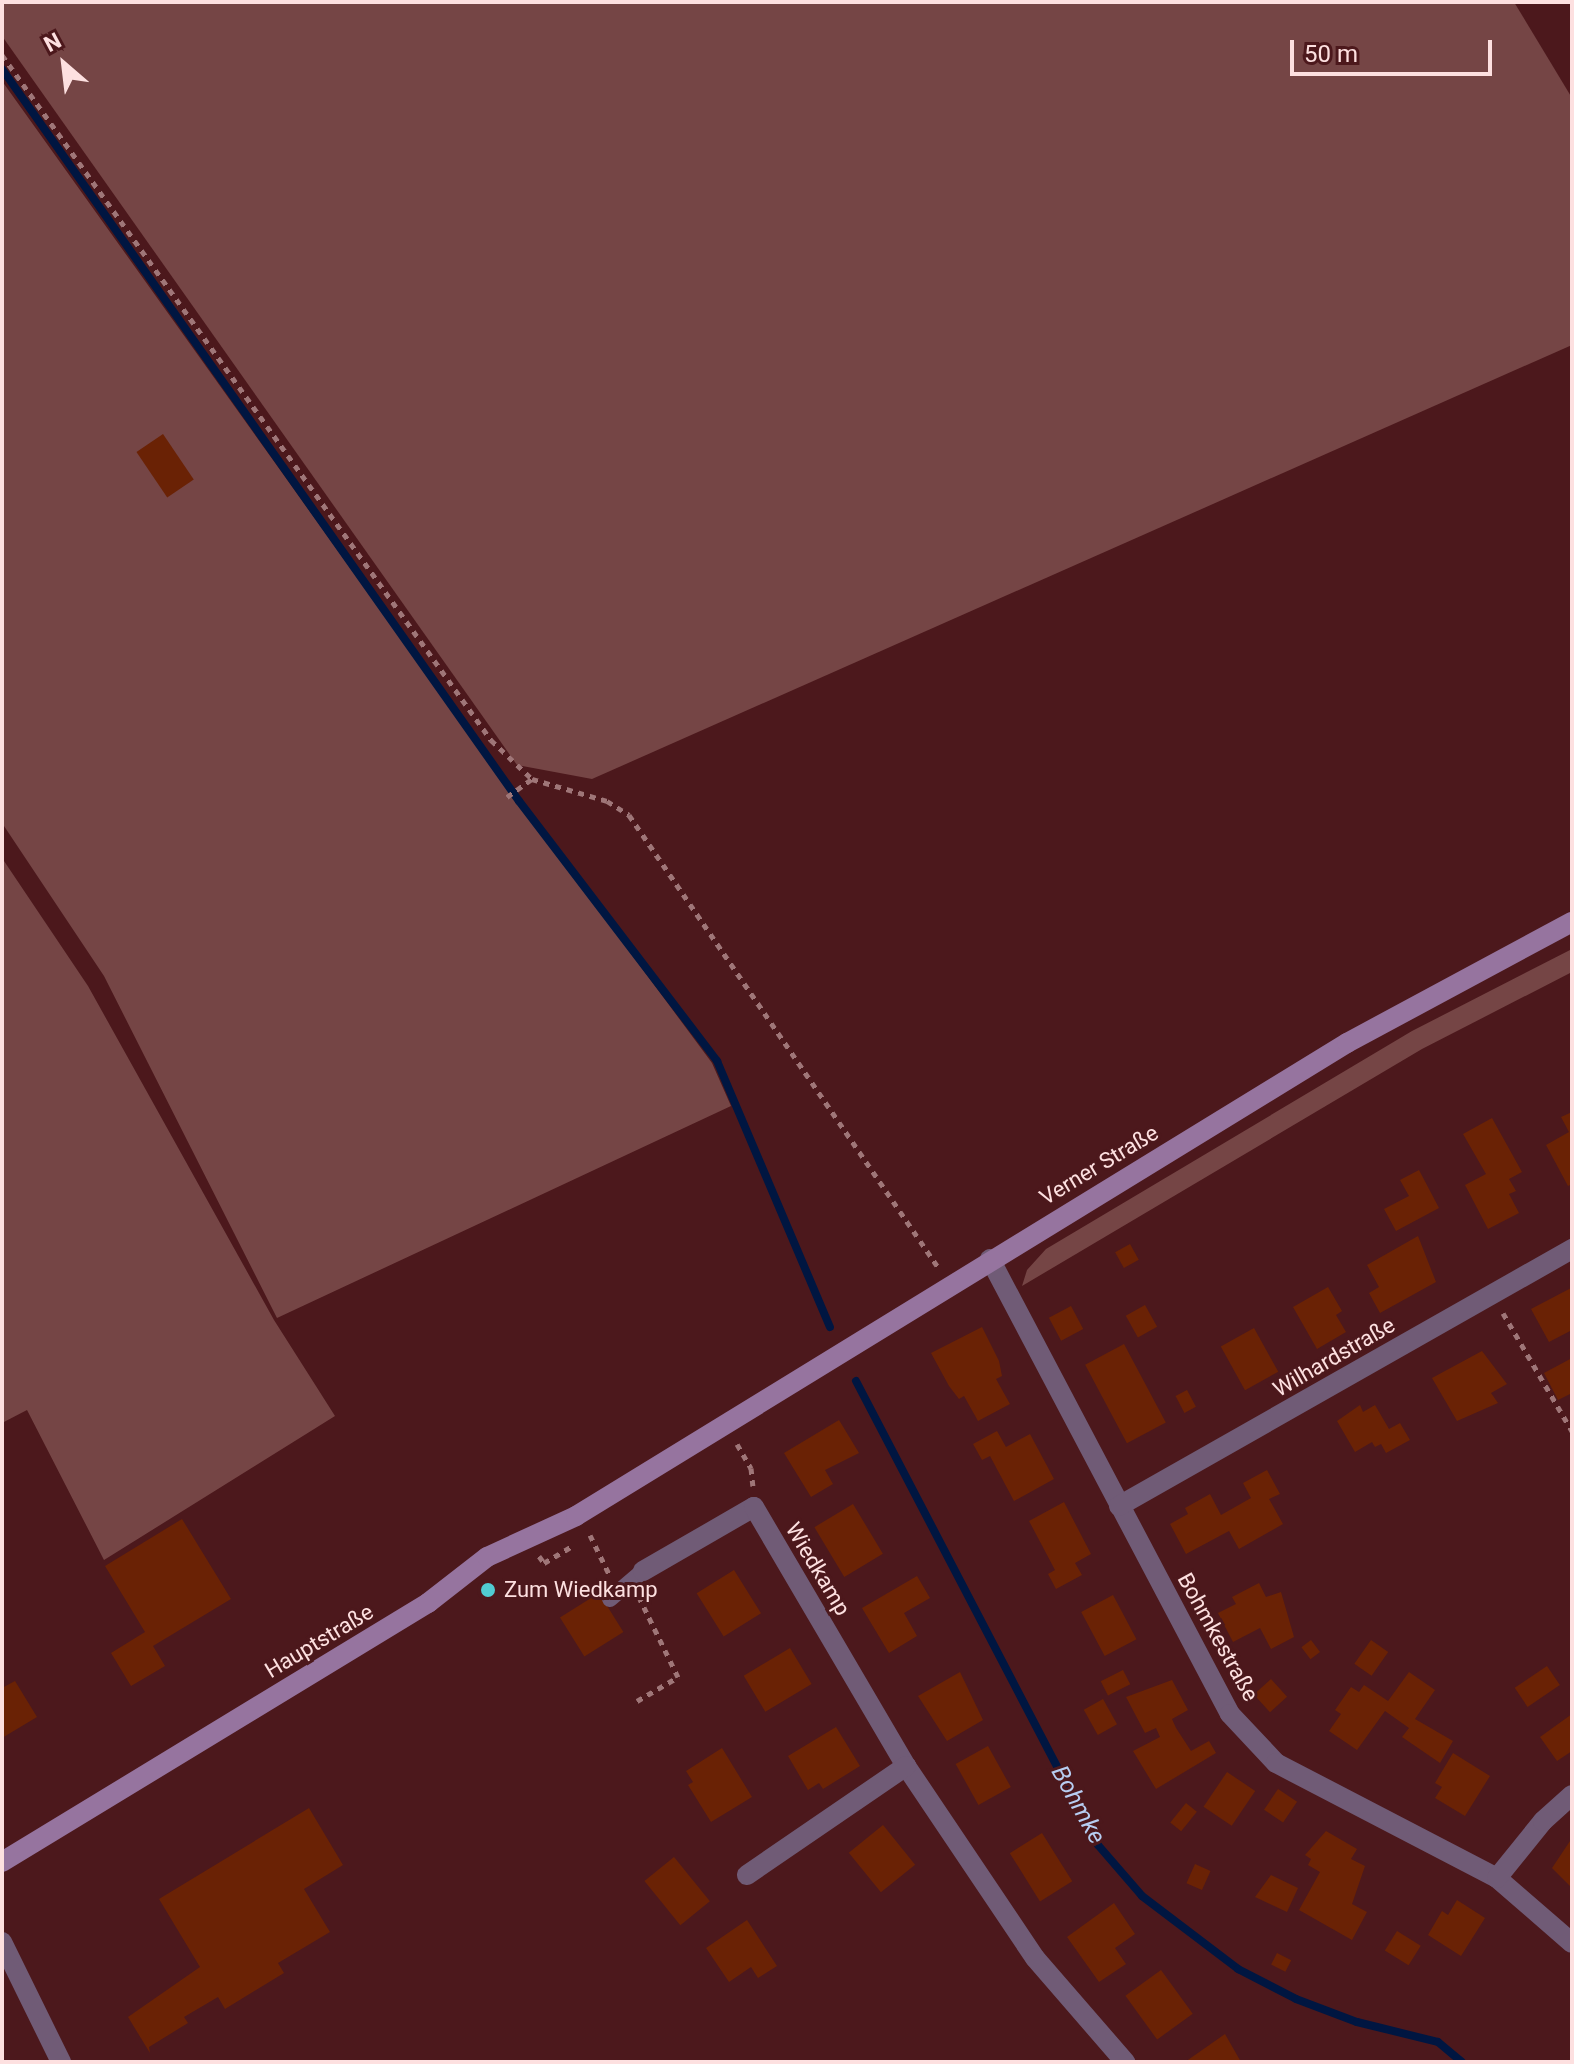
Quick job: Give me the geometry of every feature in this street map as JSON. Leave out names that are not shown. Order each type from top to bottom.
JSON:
[{"type":"main road","name":"Verner Straße","points":[[658,1462],[1347,1043],[1572,922]]},
{"type":"main road","name":"Hauptstraße","points":[[2,1862],[428,1603],[487,1557],[531,1541],[658,1462]]},
{"type":"street","name":"Wilhardstraße","points":[[1119,1506],[1572,1249]]},
{"type":"street","name":"Bohmkestraße","points":[[990,1259],[1230,1714],[1276,1763],[1497,1878],[1572,1943]]},
{"type":"street","points":[[627,1586],[754,1507]]},
{"type":"street","name":"Wiedkamp","points":[[754,1507],[906,1766],[1035,1958],[1125,2062]]},
{"type":"street","points":[[747,1875],[906,1766]]},
{"type":"street","points":[[1497,1878],[1543,1821],[1572,1795]]},
{"type":"street","points":[[2,1942],[61,2062]]},
{"type":"path","points":[[2,55],[491,740],[532,779],[607,801],[629,815],[949,1284]]},
{"type":"path","points":[[507,797],[532,779]]},
{"type":"path","points":[[1492,1295],[1572,1431]]},
{"type":"path","points":[[737,1443],[751,1468],[754,1507]]},
{"type":"path","points":[[590,1535],[627,1586],[678,1677],[637,1701]]},
{"type":"shaded area","points":[[2,2],[1514,2],[1572,98],[1572,345],[592,779],[517,765],[2,36]]},
{"type":"shaded area","points":[[2,81],[484,755],[712,1063],[731,1106],[277,1318],[104,976],[2,823]]},
{"type":"shaded area","points":[[2,858],[88,986],[274,1320],[335,1416],[104,1560],[27,1410],[2,1423]]},
{"type":"shaded area","points":[[1572,949],[1572,972],[1422,1049],[1022,1286],[1027,1270],[1046,1249],[1412,1031]]},
{"type":"building","points":[[163,434],[194,480],[167,497],[136,452]]},
{"type":"building","points":[[1572,1112],[1572,1184],[1568,1186],[1546,1145],[1569,1132],[1561,1117]]},
{"type":"building","points":[[1492,1118],[1522,1172],[1509,1179],[1516,1191],[1509,1194],[1519,1213],[1488,1229],[1465,1185],[1486,1174],[1463,1134]]},
{"type":"building","points":[[1419,1170],[1439,1208],[1396,1231],[1384,1209],[1409,1196],[1400,1180]]},
{"type":"building","points":[[1418,1236],[1436,1282],[1380,1313],[1369,1293],[1379,1287],[1367,1265]]},
{"type":"building","points":[[1130,1244],[1139,1260],[1124,1268],[1115,1252]]},
{"type":"building","points":[[1328,1287],[1342,1311],[1336,1315],[1346,1332],[1317,1349],[1293,1307]]},
{"type":"building","points":[[1571,1288],[1572,1330],[1549,1342],[1531,1309]]},
{"type":"building","points":[[1145,1305],[1157,1327],[1138,1338],[1126,1316]]},
{"type":"building","points":[[1071,1306],[1083,1329],[1061,1341],[1049,1318]]},
{"type":"building","points":[[982,1327],[999,1361],[1002,1376],[996,1379],[1010,1404],[978,1421],[964,1396],[959,1399],[949,1386],[931,1353]]},
{"type":"building","points":[[1254,1328],[1278,1372],[1245,1390],[1221,1346]]},
{"type":"building","points":[[1124,1344],[1166,1423],[1127,1443],[1085,1365]]},
{"type":"building","points":[[1482,1351],[1507,1384],[1491,1393],[1498,1403],[1457,1421],[1432,1378]]},
{"type":"building","points":[[1572,1358],[1572,1393],[1558,1400],[1544,1373]]},
{"type":"building","points":[[1187,1390],[1196,1407],[1184,1413],[1176,1396]]},
{"type":"building","points":[[1360,1405],[1363,1412],[1375,1405],[1389,1429],[1400,1423],[1410,1440],[1386,1453],[1381,1444],[1375,1447],[1372,1442],[1355,1452],[1337,1421]]},
{"type":"building","points":[[839,1420],[859,1453],[825,1470],[833,1484],[811,1497],[784,1453]]},
{"type":"building","points":[[997,1431],[1006,1447],[1030,1434],[1054,1479],[1014,1501],[990,1456],[982,1460],[973,1444]]},
{"type":"building","points":[[1267,1470],[1280,1494],[1269,1499],[1283,1524],[1239,1549],[1229,1531],[1186,1554],[1170,1524],[1188,1514],[1185,1508],[1210,1494],[1221,1515],[1251,1498],[1243,1483]]},
{"type":"building","points":[[1064,1502],[1091,1554],[1075,1563],[1082,1575],[1056,1589],[1048,1574],[1055,1570],[1029,1521]]},
{"type":"building","points":[[853,1504],[883,1554],[844,1577],[814,1527]]},
{"type":"building","points":[[182,1519],[231,1599],[153,1646],[165,1666],[131,1686],[111,1653],[145,1632],[105,1566]]},
{"type":"building","points":[[734,1570],[761,1613],[724,1637],[697,1593]]},
{"type":"building","points":[[917,1576],[930,1598],[904,1613],[917,1636],[889,1653],[862,1608]]},
{"type":"building","points":[[1259,1583],[1266,1597],[1281,1592],[1294,1637],[1271,1649],[1260,1628],[1233,1642],[1218,1613],[1236,1604],[1232,1597]]},
{"type":"building","points":[[599,1593],[623,1632],[584,1656],[560,1617]]},
{"type":"building","points":[[1113,1595],[1136,1639],[1105,1656],[1081,1612]]},
{"type":"building","points":[[1311,1640],[1320,1652],[1310,1659],[1301,1647]]},
{"type":"building","points":[[1371,1640],[1388,1652],[1372,1676],[1354,1664]]},
{"type":"building","points":[[790,1648],[812,1684],[765,1712],[744,1676]]},
{"type":"building","points":[[1547,1666],[1560,1685],[1528,1707],[1515,1688]]},
{"type":"building","points":[[1123,1670],[1130,1684],[1108,1696],[1101,1681]]},
{"type":"building","points":[[960,1672],[983,1720],[947,1741],[918,1696]]},
{"type":"building","points":[[1409,1672],[1435,1690],[1415,1719],[1453,1741],[1440,1763],[1402,1737],[1409,1728],[1385,1711],[1357,1750],[1329,1731],[1341,1714],[1335,1710],[1351,1687],[1359,1692],[1364,1685],[1388,1701]]},
{"type":"building","points":[[1271,1679],[1287,1697],[1270,1712],[1254,1694]]},
{"type":"building","points":[[1172,1680],[1188,1710],[1172,1719],[1176,1728],[1191,1751],[1209,1741],[1216,1753],[1156,1789],[1133,1751],[1160,1737],[1156,1728],[1145,1733],[1126,1697]]},
{"type":"building","points":[[15,1681],[37,1717],[2,1738],[2,1688]]},
{"type":"building","points":[[1103,1699],[1117,1724],[1098,1735],[1084,1710]]},
{"type":"building","points":[[1572,1714],[1572,1751],[1557,1761],[1540,1737]]},
{"type":"building","points":[[836,1727],[860,1766],[823,1789],[819,1783],[808,1790],[788,1756]]},
{"type":"building","points":[[988,1746],[1011,1787],[978,1805],[956,1764]]},
{"type":"building","points":[[722,1748],[752,1797],[711,1822],[688,1785],[693,1782],[686,1771]]},
{"type":"building","points":[[1453,1753],[1490,1776],[1465,1816],[1435,1798],[1442,1787],[1435,1783]]},
{"type":"building","points":[[1227,1772],[1255,1791],[1232,1826],[1204,1807]]},
{"type":"building","points":[[1278,1789],[1297,1802],[1283,1823],[1264,1810]]},
{"type":"building","points":[[1186,1803],[1197,1812],[1181,1831],[1170,1822]]},
{"type":"building","points":[[309,1808],[343,1865],[304,1889],[330,1932],[278,1963],[284,1973],[225,2009],[218,1997],[184,2017],[188,2023],[149,2047],[150,2053],[128,2017],[200,1967],[159,1899]]},
{"type":"building","points":[[883,1825],[915,1865],[881,1892],[849,1853]]},
{"type":"building","points":[[1326,1831],[1357,1849],[1351,1859],[1365,1866],[1352,1904],[1367,1912],[1352,1940],[1299,1910],[1320,1872],[1308,1865],[1311,1859],[1305,1855]]},
{"type":"building","points":[[1042,1833],[1072,1881],[1040,1901],[1010,1853]]},
{"type":"building","points":[[1572,1838],[1572,1888],[1552,1868]]},
{"type":"building","points":[[674,1857],[710,1901],[680,1925],[644,1881]]},
{"type":"building","points":[[1195,1864],[1211,1871],[1202,1890],[1186,1883]]},
{"type":"building","points":[[1271,1875],[1298,1888],[1287,1912],[1255,1897]]},
{"type":"building","points":[[1457,1900],[1485,1918],[1461,1956],[1428,1935],[1442,1911],[1448,1915]]},
{"type":"building","points":[[1114,1903],[1135,1934],[1115,1948],[1126,1964],[1099,1982],[1067,1937]]},
{"type":"building","points":[[747,1920],[777,1966],[758,1978],[751,1967],[729,1982],[706,1948]]},
{"type":"building","points":[[1397,1931],[1421,1946],[1409,1965],[1385,1951]]},
{"type":"building","points":[[1277,1953],[1291,1960],[1285,1972],[1271,1965]]},
{"type":"building","points":[[1161,1970],[1193,2014],[1157,2040],[1125,1996]]},
{"type":"building","points":[[1225,2034],[1241,2062],[1185,2062]]},
{"type":"waterway","points":[[2,69],[519,801],[717,1061],[830,1327]]},
{"type":"waterway","name":"Bohmke","points":[[856,1381],[1098,1845],[1142,1896],[1238,1969],[1296,1999],[1357,2022],[1438,2042],[1462,2062]]},
{"type":"place","name":"Zum Wiedkamp","points":[[488,1590]]}]
